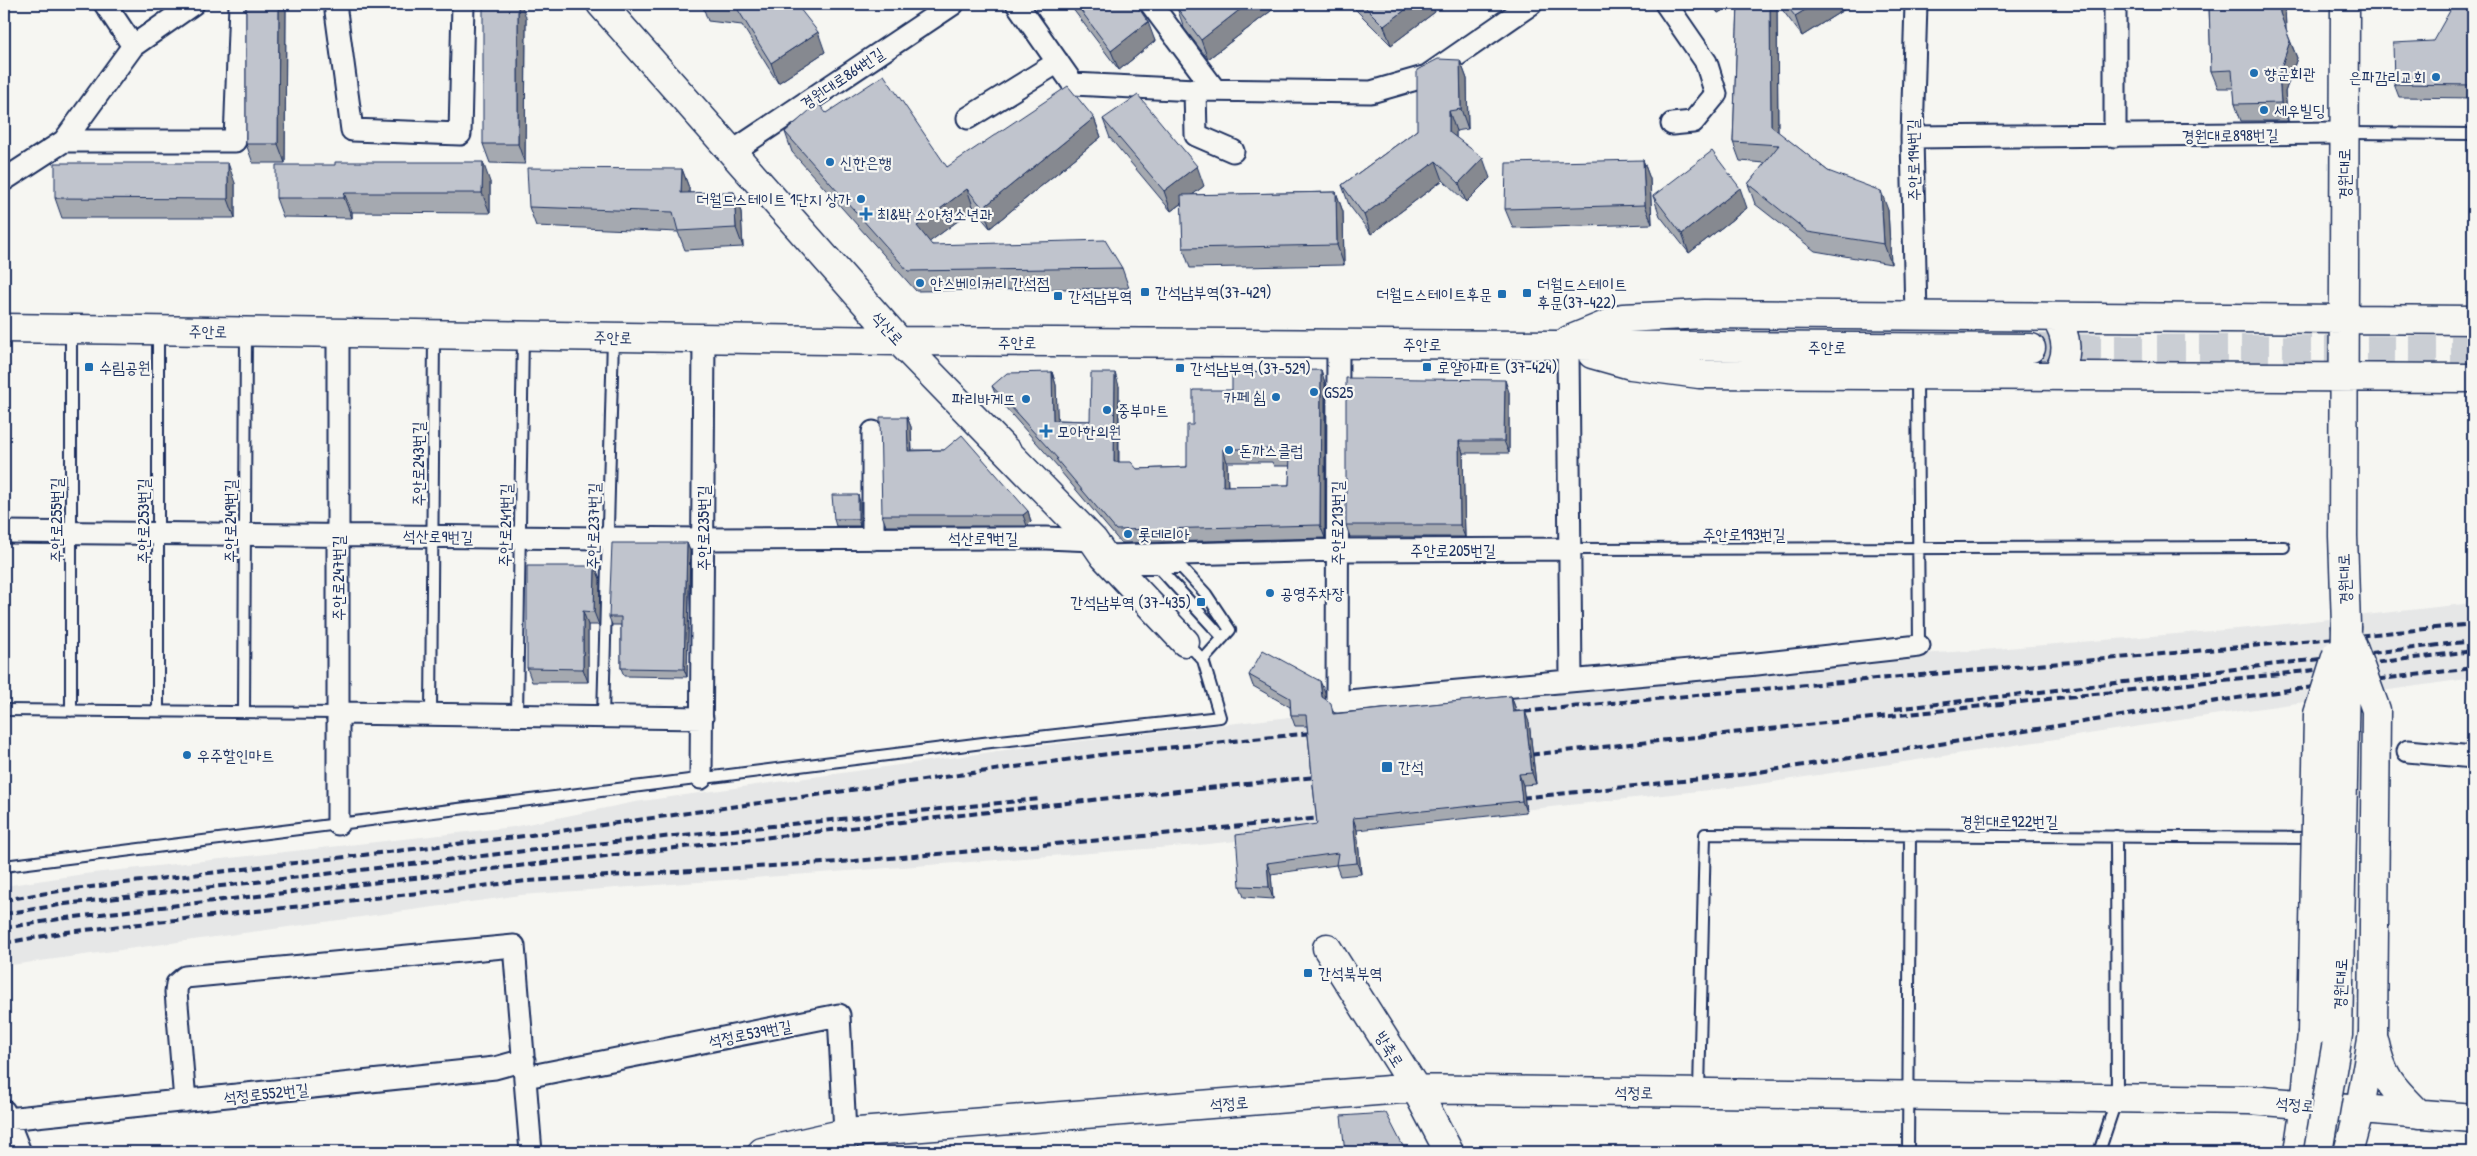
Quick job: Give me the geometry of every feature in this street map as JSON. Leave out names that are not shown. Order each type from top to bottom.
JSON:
[{"type":"main road","name":"석산로","points":[[601,4],[899,341],[1194,651]]},
{"type":"main road","name":"경원대로","points":[[2318,1152],[2338,1035],[2346,626],[2343,536],[2345,4]]},
{"type":"main road","points":[[1562,346],[1623,318],[1704,314],[2473,320]]},
{"type":"main road","points":[[2054,317],[2062,329],[2066,349],[2062,368],[2055,376]]},
{"type":"main road","name":"주안로","points":[[4,328],[899,341],[2031,348]]},
{"type":"main road","points":[[1562,346],[1631,365],[1699,374],[2473,378]]},
{"type":"main road","points":[[2298,1152],[2312,1033],[2314,838],[2318,714],[2346,626]]},
{"type":"main road","points":[[2346,626],[2376,710],[2373,1034],[2360,1108],[2348,1152]]},
{"type":"main road","name":"방축로","points":[[1327,948],[1416,1089],[1449,1152]]},
{"type":"main road","points":[[2373,1034],[2380,1065],[2392,1087],[2419,1114]]},
{"type":"main road","name":"석정로","points":[[762,1152],[846,1142],[1416,1089],[2250,1100],[2473,1118]]},
{"type":"street","points":[[105,4],[134,46]]},
{"type":"street","points":[[4,180],[64,141],[134,46],[193,4]]},
{"type":"street","points":[[64,141],[235,141],[240,4]]},
{"type":"street","points":[[335,4],[352,130],[460,134],[463,4]]},
{"type":"street","name":"경원대로864번길","points":[[732,152],[953,4]]},
{"type":"street","points":[[1017,4],[1073,84],[1205,90],[1370,92],[1427,76],[1520,7]]},
{"type":"street","points":[[1151,4],[1205,90],[1196,135],[1232,151]]},
{"type":"street","points":[[1666,4],[1706,62],[1716,94],[1693,122],[1672,124]]},
{"type":"street","name":"주안로194번길","points":[[1916,4],[1912,137],[1916,316]]},
{"type":"street","points":[[2115,4],[2115,136]]},
{"type":"street","points":[[968,118],[1058,62]]},
{"type":"street","name":"경원대로898번길","points":[[1912,137],[2344,134]]},
{"type":"street","name":"주안로247번길","points":[[338,332],[338,824]]},
{"type":"street","name":"주안로235번길","points":[[701,778],[704,338]]},
{"type":"street","name":"주안로213번길","points":[[1338,344],[1337,702],[1571,680]]},
{"type":"street","points":[[1562,346],[1570,549],[1571,680],[1757,664],[1919,646]]},
{"type":"street","points":[[873,432],[873,538]]},
{"type":"street","name":"석산로9번길","points":[[4,532],[703,539],[1046,538],[1104,555],[1337,550]]},
{"type":"street","name":"주안로205번길","points":[[1337,550],[1570,549]]},
{"type":"street","points":[[338,713],[702,718]]},
{"type":"street","points":[[2408,751],[2473,757]]},
{"type":"street","points":[[185,1101],[176,992],[177,984],[186,977],[514,946],[531,1152]]},
{"type":"street","name":"석정로539번길","points":[[525,1069],[839,1015],[846,1142]]},
{"type":"street","name":"석정로552번길","points":[[5,1115],[185,1101],[495,1068],[525,1069]]},
{"type":"street","points":[[5,1115],[20,1152]]},
{"type":"lane","points":[[2344,134],[2473,134]]},
{"type":"lane","name":"주안로255번길","points":[[71,328],[71,711]]},
{"type":"lane","name":"주안로253번길","points":[[158,330],[158,711]]},
{"type":"lane","name":"주안로249번길","points":[[244,712],[246,331]]},
{"type":"lane","name":"주안로243번길","points":[[431,714],[434,334]]},
{"type":"lane","name":"주안로241번길","points":[[517,715],[524,335]]},
{"type":"lane","name":"주안로237번길","points":[[604,716],[613,337]]},
{"type":"lane","points":[[1917,375],[1919,646]]},
{"type":"lane","points":[[1918,548],[2284,547]]},
{"type":"lane","name":"주안로193번길","points":[[1570,549],[1918,548]]},
{"type":"lane","points":[[4,866],[981,743],[1220,717],[1194,651],[1223,638],[1230,630],[1194,581],[1182,568],[1160,568],[1104,555]]},
{"type":"lane","points":[[1160,568],[1223,638]]},
{"type":"lane","points":[[4,710],[338,713]]},
{"type":"lane","name":"경원대로922번길","points":[[1699,1093],[1705,834],[2314,838]]},
{"type":"lane","points":[[1908,1152],[1910,835]]},
{"type":"lane","points":[[2099,1152],[2117,1098],[2116,836]]},
{"type":"shaded area","points":[[2473,603],[2473,678],[2213,715],[1746,786],[1199,845],[521,895],[4,966],[4,886],[84,874],[513,827],[635,802],[1020,748],[1733,666],[1983,650],[2248,628]]},
{"type":"building","points":[[246,4],[279,4],[278,144],[246,144]]},
{"type":"building","points":[[483,4],[518,4],[518,144],[483,144]]},
{"type":"building","points":[[722,4],[796,4],[818,32],[771,63],[735,5]]},
{"type":"building","points":[[1076,4],[1136,4],[1148,22],[1111,51]]},
{"type":"building","points":[[1183,4],[1247,4],[1201,40],[1177,8]]},
{"type":"building","points":[[1362,4],[1413,4],[1384,26]]},
{"type":"building","points":[[1738,4],[1770,4],[1771,126],[1828,171],[1881,191],[1884,244],[1808,232],[1748,184],[1779,145],[1733,142]]},
{"type":"building","points":[[1785,4],[1815,4],[1795,16]]},
{"type":"building","points":[[2209,4],[2279,4],[2280,13],[2290,41],[2279,74],[2281,103],[2235,104],[2232,70],[2211,71]]},
{"type":"building","name":"은파감리교회","points":[[2473,8],[2473,85],[2394,84],[2393,43],[2433,41],[2451,9]]},
{"type":"building","points":[[1438,59],[1460,60],[1461,109],[1449,111],[1449,132],[1483,158],[1459,183],[1436,161],[1364,215],[1342,185],[1417,130],[1417,70]]},
{"type":"building","points":[[884,75],[947,167],[1068,86],[1094,118],[983,208],[967,189],[917,226],[932,245],[1105,240],[1122,268],[908,271],[785,132],[818,103],[826,113]]},
{"type":"building","points":[[1138,95],[1197,166],[1164,191],[1103,119]]},
{"type":"building","points":[[1712,151],[1740,188],[1682,234],[1653,196]]},
{"type":"building","points":[[1643,160],[1645,205],[1505,209],[1506,163]]},
{"type":"building","points":[[335,162],[483,162],[482,193],[344,193],[344,198],[276,198],[276,165],[335,165]]},
{"type":"building","points":[[55,163],[228,163],[228,199],[55,198]]},
{"type":"building","points":[[527,168],[682,169],[681,193],[734,192],[736,228],[678,231],[673,212],[529,207]]},
{"type":"building","points":[[1336,192],[1337,245],[1183,248],[1181,195]]},
{"type":"building","points":[[1321,370],[1320,525],[1116,530],[1056,459],[1058,459],[992,386],[1007,373],[1052,372],[1053,420],[1090,421],[1091,373],[1115,373],[1114,462],[1131,462],[1137,469],[1187,467],[1187,425],[1193,425],[1193,390],[1232,390],[1232,372]],"holes":[[[1223,449],[1269,449],[1269,453],[1290,453],[1289,485],[1223,486]]]},
{"type":"building","points":[[1346,378],[1505,380],[1504,441],[1459,441],[1460,525],[1346,525]]},
{"type":"building","points":[[880,417],[907,417],[908,451],[944,450],[962,435],[1028,511],[1023,515],[882,515]]},
{"type":"building","points":[[832,495],[858,495],[858,519],[834,519]]},
{"type":"building","points":[[612,543],[687,543],[684,669],[621,668],[621,617],[609,617]]},
{"type":"building","points":[[527,566],[595,566],[594,612],[583,611],[583,669],[527,668]]},
{"type":"building","points":[[1263,650],[1320,681],[1322,697],[1331,703],[1333,714],[1511,696],[1513,712],[1525,711],[1532,773],[1519,774],[1522,801],[1353,818],[1357,863],[1336,865],[1338,853],[1267,863],[1269,887],[1240,886],[1236,835],[1317,824],[1306,715],[1291,715],[1290,698],[1249,675]]},
{"type":"building","points":[[1386,1113],[1406,1152],[1345,1152],[1341,1116]]},
{"type":"tunnel","points":[[2031,348],[2473,350]]},
{"type":"railway","points":[[1512,713],[2233,648],[2473,624]]},
{"type":"railway","points":[[1895,709],[2473,641]]},
{"type":"railway","points":[[1519,756],[2289,673],[2473,651]]},
{"type":"railway","points":[[1510,799],[1740,775],[2289,690],[2473,668]]},
{"type":"railway","points":[[4,900],[65,890],[524,836],[1108,754],[1321,732]]},
{"type":"railway","points":[[4,928],[66,918],[1110,798],[1325,776]]},
{"type":"railway","points":[[4,914],[65,904],[525,851],[1039,799]]},
{"type":"railway","points":[[4,943],[67,932],[527,881],[855,861],[1114,839],[1331,817]]},
{"type":"place","name":"향군회관","points":[[2254,73]]},
{"type":"place","name":"은파감리교회","points":[[2436,77]]},
{"type":"place","name":"세우빌딩","points":[[2264,110]]},
{"type":"place","name":"신한은행","points":[[830,162]]},
{"type":"place","name":"더월드스테이트 1단지 상가","points":[[861,199]]},
{"type":"place","name":"최&박 소아청소년과","points":[[866,214]]},
{"type":"place","name":"안스베이커리 간석점","points":[[920,283]]},
{"type":"place","name":"간석남부역(37-429)","points":[[1145,292]]},
{"type":"place","name":"더월드스테이트 후문(37-422)","points":[[1527,293]]},
{"type":"place","name":"더월드스테이트후문","points":[[1502,294]]},
{"type":"place","name":"간석남부역","points":[[1058,296]]},
{"type":"place","name":"수림공원","points":[[89,367]]},
{"type":"place","name":"로얄아파트 (37-424)","points":[[1427,367]]},
{"type":"place","name":"간석남부역 (37-529)","points":[[1180,368]]},
{"type":"place","name":"GS25","points":[[1314,392]]},
{"type":"place","name":"카페 쉼","points":[[1276,397]]},
{"type":"place","name":"파리바게뜨","points":[[1026,399]]},
{"type":"place","name":"중부마트","points":[[1107,410]]},
{"type":"place","name":"모아한의원","points":[[1046,431]]},
{"type":"place","name":"돈까스클럽","points":[[1229,450]]},
{"type":"place","name":"롯데리아","points":[[1128,534]]},
{"type":"place","name":"공영주차장","points":[[1270,593]]},
{"type":"place","name":"간석남부역 (37-435)","points":[[1201,602]]},
{"type":"place","name":"우주할인마트","points":[[187,755]]},
{"type":"place","name":"간석","points":[[1387,767]]},
{"type":"place","name":"간석북부역","points":[[1308,973]]}]
